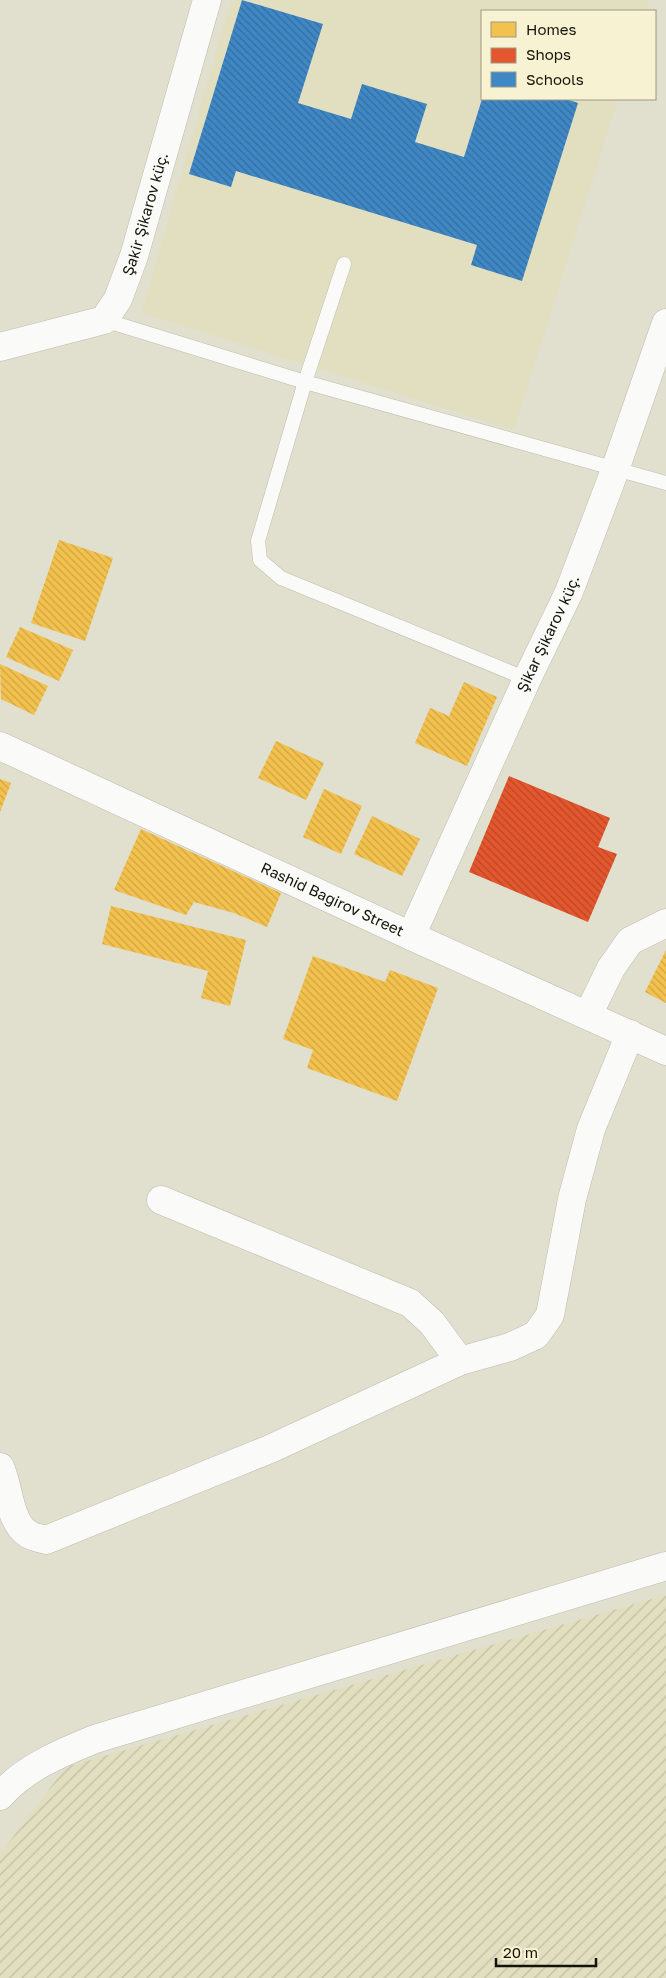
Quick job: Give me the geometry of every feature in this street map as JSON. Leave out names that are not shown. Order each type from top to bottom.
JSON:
[{"type":"street","name":"Şakir Şikarov küç.","points":[[104,320],[118,299],[134,256],[207,0]]},
{"type":"street","points":[[0,347],[104,320]]},
{"type":"street","name":"Şikar Şikarov küç.","points":[[411,936],[569,592],[615,470],[666,323]]},
{"type":"street","name":"Rashid Bagirov Street","points":[[0,746],[411,936],[666,1051]]},
{"type":"street","points":[[588,1015],[611,968],[630,941],[666,923]]},
{"type":"street","points":[[0,1467],[5,1477],[16,1520],[27,1534],[46,1540],[270,1449],[460,1361],[510,1347],[536,1335],[550,1315],[572,1199],[588,1138],[630,1034]]},
{"type":"street","points":[[161,1200],[410,1303],[432,1322],[460,1361]]},
{"type":"street","points":[[0,1796],[7,1788],[53,1756],[95,1739],[666,1566]]},
{"type":"lane","points":[[344,264],[305,382],[258,541],[260,560],[281,578],[528,679]]},
{"type":"lane","points":[[104,320],[305,382],[666,483]]},
{"type":"shaded area","points":[[231,0],[649,0],[646,10],[481,10],[481,100],[618,100],[514,430],[142,313]]},
{"type":"shaded area","points":[[666,1595],[666,1978],[0,1978],[0,1854],[66,1767]]},
{"type":"building: Homes","points":[[59,540],[113,558],[85,641],[31,623]]},
{"type":"building: Homes","points":[[20,627],[73,650],[59,681],[6,657]]},
{"type":"building: Homes","points":[[0,664],[48,686],[34,715],[1,699]]},
{"type":"building: Homes","points":[[464,682],[497,697],[467,766],[415,743],[430,708],[449,716]]},
{"type":"building: Homes","points":[[276,741],[324,763],[306,800],[258,778]]},
{"type":"building: Homes","points":[[0,779],[11,783],[0,812]]},
{"type":"building: Homes","points":[[324,789],[362,806],[341,854],[303,837]]},
{"type":"building: Homes","points":[[372,816],[420,839],[402,876],[354,854]]},
{"type":"building: Homes","points":[[141,829],[281,893],[267,927],[234,913],[194,902],[186,915],[114,890]]},
{"type":"building: Homes","points":[[111,906],[246,940],[230,1006],[201,998],[208,971],[102,944]]},
{"type":"building: Homes","points":[[666,950],[666,1003],[645,992]]},
{"type":"building: Homes","points":[[313,956],[385,982],[390,970],[438,988],[397,1101],[307,1068],[313,1050],[283,1039]]},
{"type":"building: Shops","points":[[509,776],[610,818],[598,847],[617,854],[588,922],[469,872]]},
{"type":"building: Schools","points":[[242,0],[323,24],[298,103],[351,119],[362,84],[427,104],[415,142],[464,157],[482,100],[569,100],[578,103],[522,281],[471,265],[477,245],[236,171],[231,187],[189,174]]}]
